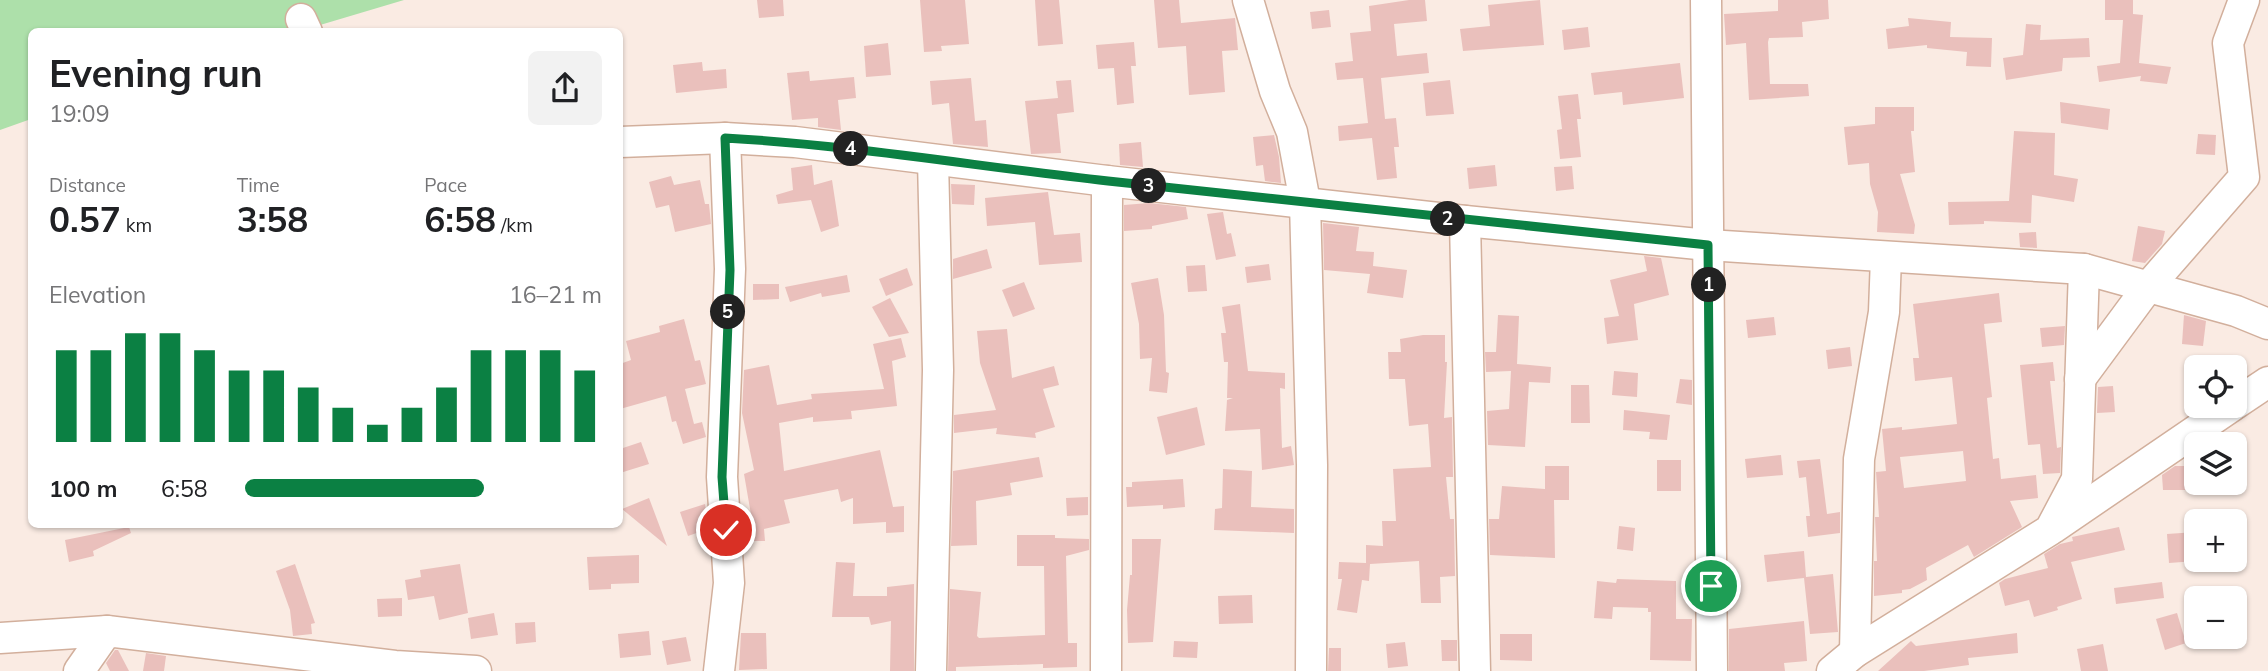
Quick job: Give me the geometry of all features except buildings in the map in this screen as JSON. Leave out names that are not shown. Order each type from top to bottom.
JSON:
[{"type":"street","points":[[1248,0],[1275,91],[1292,132],[1305,202],[1312,465],[1311,671]]},
{"type":"street","points":[[1706,0],[1712,671]]},
{"type":"street","points":[[2080,379],[2148,287],[2244,177],[2228,43],[2244,0]]},
{"type":"street","points":[[623,142],[725,138],[795,142],[1107,181],[1708,245],[2084,269],[2267,318]]},
{"type":"street","points":[[719,671],[729,583],[722,477],[730,270],[725,138]]},
{"type":"street","points":[[931,671],[938,370],[933,160]]},
{"type":"street","points":[[1105,671],[1107,181]]},
{"type":"street","points":[[1465,221],[1475,671]]},
{"type":"street","points":[[1843,662],[1859,459],[1884,312],[1886,257]]},
{"type":"street","points":[[2050,530],[2077,479],[2084,269]]},
{"type":"street","points":[[2247,396],[2268,382]]},
{"type":"street","points":[[1843,662],[2050,530],[2215,418]]},
{"type":"street","points":[[79,671],[107,631]]},
{"type":"street","points":[[0,638],[107,631],[336,665],[476,671]]},
{"type":"green space","points":[[0,0],[404,0],[310,28],[28,28],[28,120],[0,130]]},
{"type":"route","points":[[726,530],[722,477],[730,270],[725,138],[795,142],[1107,181],[1708,245],[1711,586]]}]
